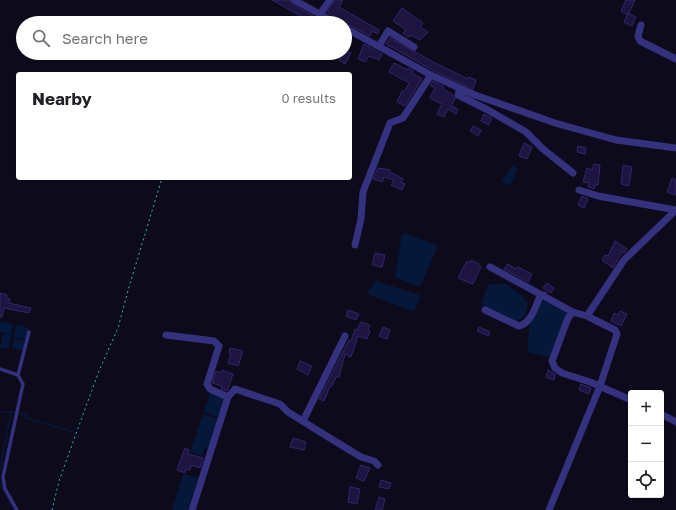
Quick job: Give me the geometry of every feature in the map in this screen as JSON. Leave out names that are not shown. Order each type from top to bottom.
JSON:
[{"type":"street","points":[[294,0],[309,3],[324,16]]},
{"type":"street","points":[[320,14],[330,0]]},
{"type":"street","points":[[642,25],[638,36],[640,41],[676,59]]},
{"type":"street","points":[[379,46],[388,31],[414,47]]},
{"type":"street","points":[[352,32],[431,75],[460,88],[555,122],[616,140],[676,148]]},
{"type":"street","points":[[355,245],[361,218],[363,192],[390,124],[403,118],[431,75]]},
{"type":"street","points":[[460,88],[458,96],[488,110],[526,132],[543,149],[573,172]]},
{"type":"street","points":[[579,190],[598,196],[676,210]]},
{"type":"street","points":[[586,316],[624,260],[676,210]]},
{"type":"street","points":[[490,267],[573,312],[586,316],[615,330],[617,334],[600,386],[549,510]]},
{"type":"street","points":[[485,310],[519,326],[525,324],[529,320],[540,296],[544,295]]},
{"type":"street","points":[[573,312],[568,318],[552,361],[555,368],[562,373],[600,386],[628,399]]},
{"type":"street","points":[[166,334],[214,341],[219,346],[207,384],[210,390],[228,397]]},
{"type":"street","points":[[303,421],[345,336]]},
{"type":"street","points":[[192,510],[228,397],[235,389],[280,404],[288,412],[344,447],[361,457],[374,461],[378,465]]},
{"type":"street","points":[[664,416],[676,422]]},
{"type":"lane","points":[[18,375],[29,332]]},
{"type":"lane","points":[[0,369],[18,375],[23,384],[3,477],[5,488],[17,510]]},
{"type":"path","points":[[52,510],[59,481],[77,431],[99,371],[118,328],[129,286],[161,180]]},
{"type":"water","points":[[512,165],[518,169],[510,186],[502,181]]},
{"type":"water","points":[[405,233],[436,245],[437,248],[420,287],[395,277],[402,235]]},
{"type":"water","points":[[376,281],[419,295],[420,298],[415,310],[412,311],[369,295],[368,292]]},
{"type":"water","points":[[505,283],[521,295],[528,304],[525,316],[517,321],[497,313],[481,304],[488,285]]},
{"type":"water","points":[[542,300],[567,312],[551,355],[548,357],[528,352],[530,324],[534,311]]},
{"type":"water","points":[[0,321],[13,324],[11,335],[0,332]]},
{"type":"water","points":[[16,325],[29,328],[26,340],[13,337]]},
{"type":"water","points":[[3,334],[11,336],[9,349],[0,348]]},
{"type":"water","points":[[14,339],[25,341],[23,351],[12,348]]},
{"type":"water","points":[[210,393],[226,398],[219,417],[204,412]]},
{"type":"water","points":[[203,414],[219,419],[209,449],[205,448],[202,456],[190,452]]},
{"type":"water","points":[[183,474],[198,478],[188,510],[172,510]]},
{"type":"building","points":[[272,0],[289,0],[292,4],[313,16],[301,16]]},
{"type":"building","points":[[335,0],[343,0],[339,7],[379,30],[377,34],[372,31],[370,36],[352,27],[352,16],[333,16],[327,12]]},
{"type":"building","points":[[626,0],[635,0],[628,15],[621,11]]},
{"type":"building","points":[[402,8],[423,23],[420,27],[428,32],[420,40],[411,35],[409,37],[403,33],[406,30],[393,21]]},
{"type":"building","points":[[628,13],[636,17],[632,26],[624,22]]},
{"type":"building","points":[[390,38],[435,63],[468,79],[469,77],[476,80],[473,89],[436,72],[386,44]]},
{"type":"building","points":[[364,44],[382,54],[379,60],[369,56],[365,62],[358,59]]},
{"type":"building","points":[[339,60],[347,60],[345,64]]},
{"type":"building","points":[[394,63],[407,70],[408,68],[413,71],[412,73],[422,79],[405,106],[397,102],[402,91],[404,92],[409,83],[389,72]]},
{"type":"building","points":[[433,81],[444,87],[443,89],[453,95],[455,99],[451,106],[458,109],[456,114],[448,109],[444,117],[437,114],[442,104],[430,98],[435,88],[430,85]]},
{"type":"building","points":[[484,114],[492,118],[489,125],[481,121]]},
{"type":"building","points":[[473,126],[481,130],[478,136],[470,131]]},
{"type":"building","points":[[524,143],[532,147],[527,159],[519,156]]},
{"type":"building","points":[[578,146],[586,148],[585,154],[577,152]]},
{"type":"building","points":[[594,164],[600,165],[598,185],[595,185],[594,189],[588,187],[589,183],[583,182],[587,168],[592,170]]},
{"type":"building","points":[[623,165],[632,167],[629,186],[621,184]]},
{"type":"building","points":[[378,168],[390,170],[390,172],[403,179],[401,182],[405,184],[402,190],[391,185],[394,180],[384,177],[382,182],[373,179]]},
{"type":"building","points":[[672,178],[676,180],[676,195],[667,192]]},
{"type":"building","points":[[582,196],[588,199],[584,208],[578,205]]},
{"type":"building","points":[[615,241],[627,249],[624,253],[622,252],[613,268],[602,260],[605,255],[608,256]]},
{"type":"building","points":[[375,253],[385,255],[382,267],[372,265]]},
{"type":"building","points":[[471,260],[479,264],[478,266],[481,267],[473,284],[458,278],[467,261],[470,263]]},
{"type":"building","points":[[508,264],[515,269],[518,267],[532,274],[528,282],[504,269]]},
{"type":"building","points":[[547,283],[554,288],[551,293],[543,288]]},
{"type":"building","points":[[0,293],[7,295],[6,298],[10,299],[9,303],[31,308],[29,313],[4,308],[2,317],[0,317]]},
{"type":"building","points":[[348,310],[359,314],[356,320],[346,316]]},
{"type":"building","points":[[620,311],[627,314],[621,326],[611,321],[614,313],[618,315]]},
{"type":"building","points":[[361,322],[370,325],[368,330],[370,331],[367,339],[358,336],[351,357],[345,354],[339,377],[336,377],[332,386],[330,386],[324,401],[319,399],[349,340],[351,341],[355,329],[357,330]]},
{"type":"building","points":[[383,327],[390,330],[387,339],[379,336]]},
{"type":"building","points":[[479,327],[490,332],[488,336],[477,331]]},
{"type":"building","points":[[230,348],[243,351],[238,366],[228,363],[231,353],[229,353]]},
{"type":"building","points":[[300,361],[312,366],[308,375],[297,369]]},
{"type":"building","points":[[222,370],[233,374],[227,391],[221,389],[222,386],[212,383],[216,371],[220,373]]},
{"type":"building","points":[[548,370],[555,374],[554,380],[546,377]]},
{"type":"building","points":[[581,384],[591,388],[589,394],[579,390]]},
{"type":"building","points":[[293,438],[306,442],[304,450],[290,447]]},
{"type":"building","points":[[185,448],[189,450],[188,454],[203,458],[200,468],[191,465],[190,470],[186,469],[185,473],[177,470]]},
{"type":"building","points":[[361,465],[370,468],[364,481],[356,478]]},
{"type":"building","points":[[381,480],[391,483],[389,489],[379,487]]},
{"type":"building","points":[[350,487],[360,489],[357,504],[348,502]]},
{"type":"building","points":[[379,497],[385,499],[382,510],[375,510]]},
{"type":"waterway","points":[[0,412],[14,412]]},
{"type":"waterway","points":[[0,469],[11,412]]},
{"type":"waterway","points":[[17,413],[26,415],[26,418],[74,432]]},
{"type":"waterway","points":[[0,483],[14,510]]}]
